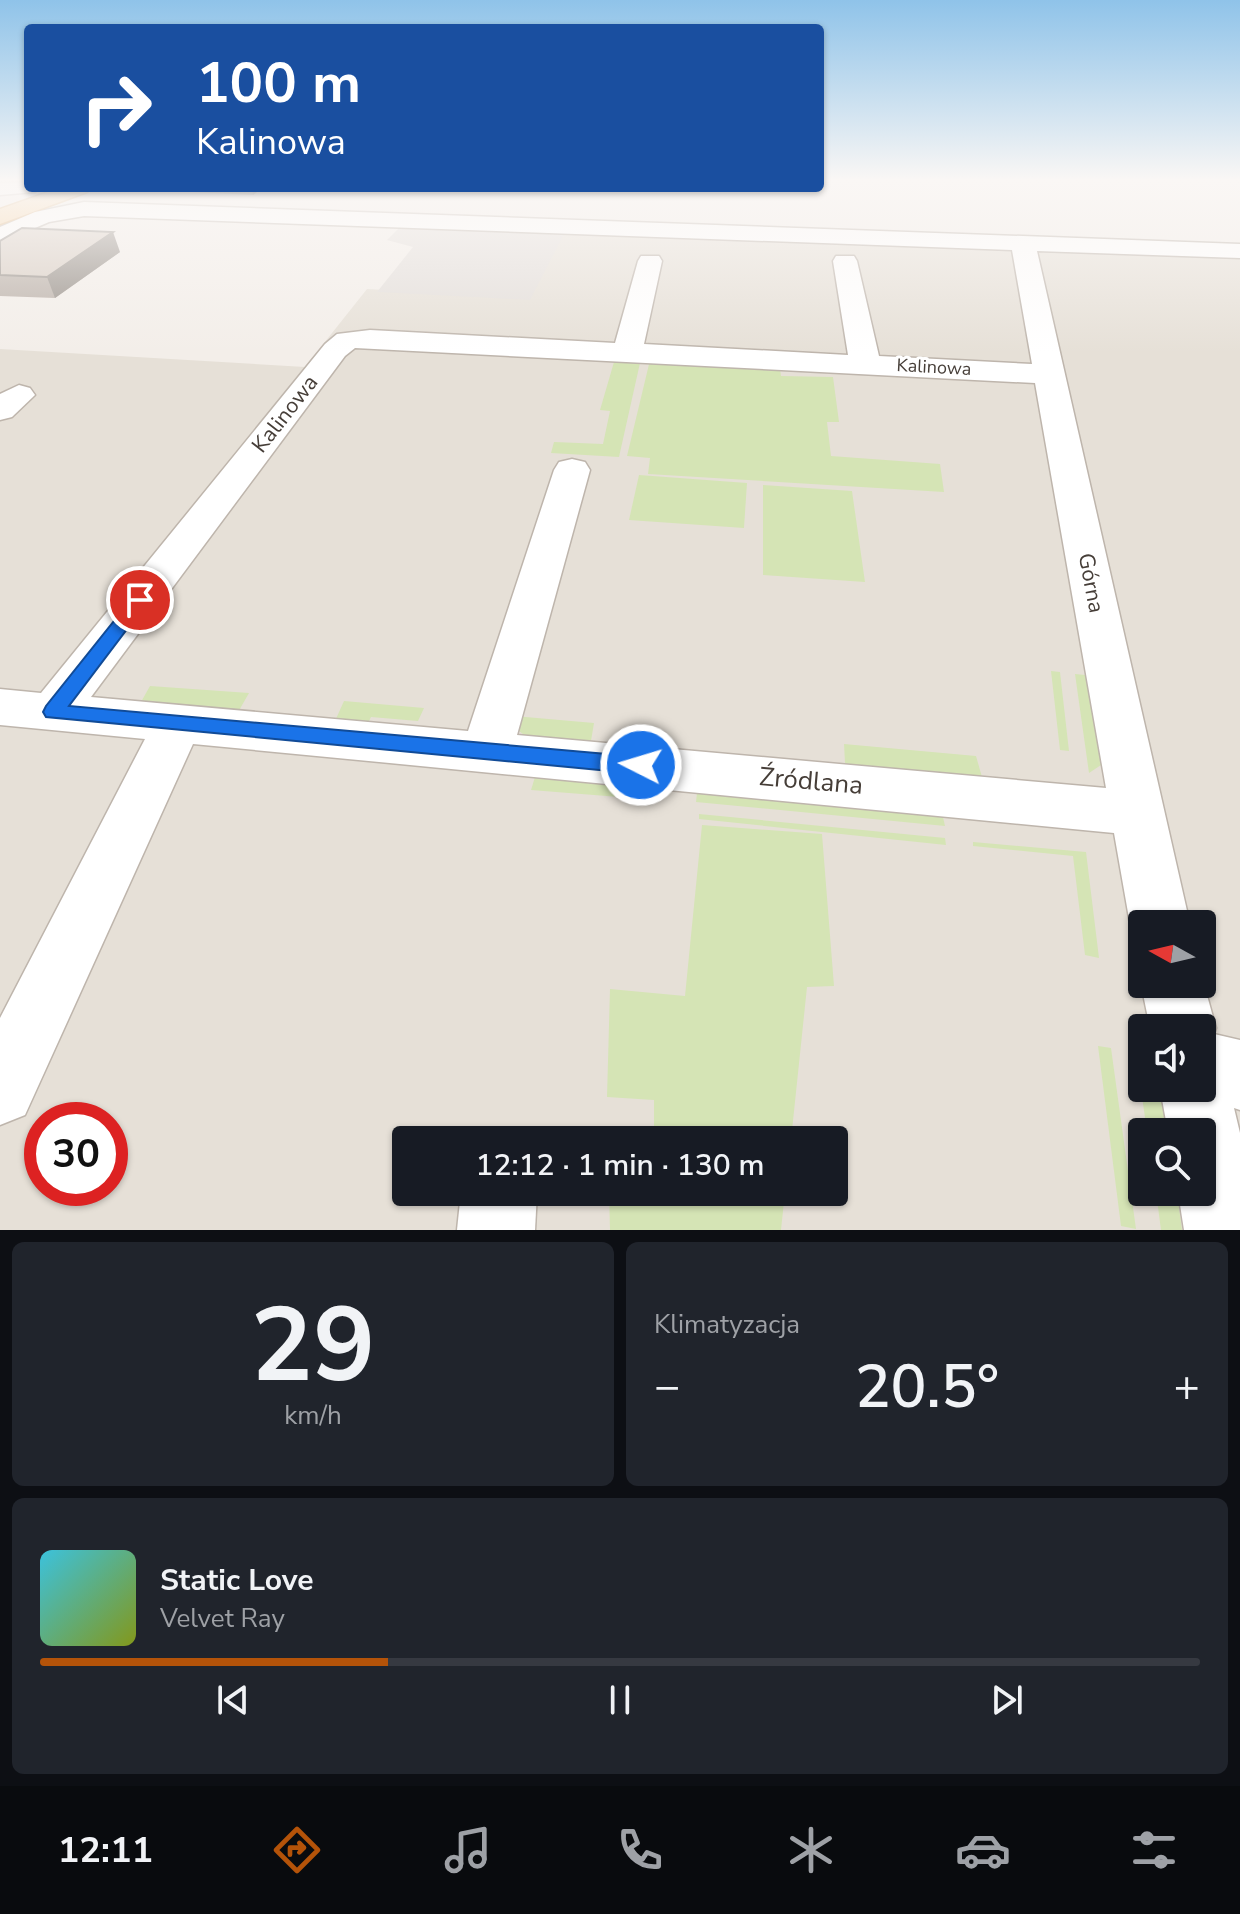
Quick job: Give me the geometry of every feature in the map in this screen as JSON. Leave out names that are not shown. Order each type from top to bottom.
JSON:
[{"type":"street","points":[[896,238],[1240,251]]},
{"type":"street","name":"Górna","points":[[1023,243],[1157,910]]},
{"type":"street","points":[[627,352],[650,261]]},
{"type":"street","points":[[845,261],[865,363]]},
{"type":"street","name":"Kalinowa","points":[[53,712],[342,342],[370,339],[1049,374]]},
{"type":"street","points":[[487,751],[572,470]]},
{"type":"street","name":"Źródlana","points":[[0,707],[1136,813]]},
{"type":"street","points":[[0,1090],[177,725]]},
{"type":"street","points":[[1216,1069],[1240,1075]]},
{"type":"street","points":[[1198,1102],[1223,1230]]},
{"type":"street","points":[[496,1230],[498,1206]]},
{"type":"shaded area","points":[[559,238],[781,238],[1240,254],[1240,1230],[0,1230],[0,349],[305,367],[367,289],[530,298]]},
{"type":"shaded area","points":[[562,238],[530,300],[377,292],[413,247],[387,240]]},
{"type":"green space","points":[[650,360],[780,369],[781,376],[833,377],[839,422],[827,422],[831,456],[940,464],[944,492],[648,474],[650,458],[627,456]]},
{"type":"green space","points":[[614,362],[640,363],[619,457],[551,453],[554,442],[603,444],[610,411],[600,410]]},
{"type":"green space","points":[[639,475],[747,483],[744,528],[629,520]]},
{"type":"green space","points":[[763,485],[852,491],[865,582],[763,575]]},
{"type":"green space","points":[[1051,671],[1060,672],[1069,751],[1060,750]]},
{"type":"green space","points":[[1075,674],[1085,675],[1091,681],[1104,754],[1101,765],[1089,773]]},
{"type":"green space","points":[[150,686],[249,693],[237,714],[141,702]]},
{"type":"green space","points":[[344,701],[424,708],[418,721],[371,717],[366,727],[335,721]]},
{"type":"green space","points":[[514,716],[594,723],[591,741],[586,744],[529,739],[513,726]]},
{"type":"green space","points":[[844,744],[976,756],[982,777],[853,769],[845,763]]},
{"type":"green space","points":[[535,777],[646,788],[644,799],[531,790]]},
{"type":"green space","points":[[697,793],[934,808],[943,817],[945,826],[696,802]]},
{"type":"green space","points":[[699,814],[945,838],[946,845],[699,819]]},
{"type":"green space","points":[[702,825],[822,834],[834,986],[807,987],[792,1126],[654,1126],[654,1100],[607,1097],[610,989],[685,996]]},
{"type":"green space","points":[[973,842],[1086,852],[1099,958],[1085,955],[1073,856],[973,846]]},
{"type":"green space","points":[[1098,1046],[1111,1048],[1128,1171],[1128,1206],[1133,1206],[1136,1229],[1121,1226]]},
{"type":"green space","points":[[1143,1102],[1163,1102],[1165,1118],[1145,1118]]},
{"type":"green space","points":[[609,1206],[784,1206],[781,1230],[610,1230]]},
{"type":"green space","points":[[1158,1206],[1179,1206],[1182,1230],[1161,1230]]},
{"type":"building","points":[[4,238],[104,238],[47,277],[0,275],[0,241]]},
{"type":"route","points":[[140,600],[53,712],[641,765]]}]
